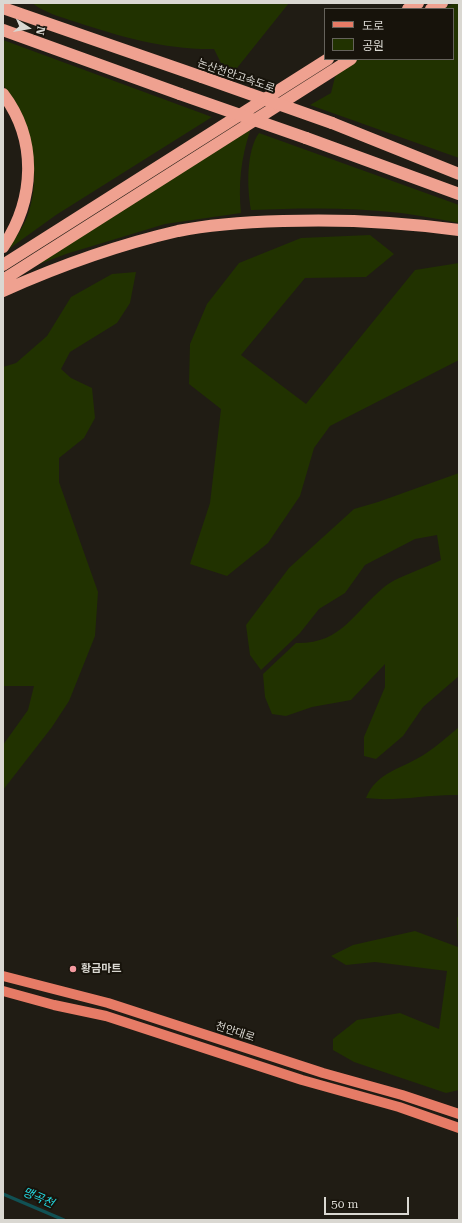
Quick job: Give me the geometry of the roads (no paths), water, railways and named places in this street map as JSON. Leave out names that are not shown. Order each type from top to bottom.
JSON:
[{"type":"highway","points":[[433,8],[442,3]]},
{"type":"highway","name":"논산천안고속도로","points":[[3,8],[332,123],[459,174]]},
{"type":"highway","points":[[3,30],[459,194]]},
{"type":"highway","points":[[3,265],[326,60]]},
{"type":"highway","points":[[3,280],[349,60]]},
{"type":"highway","points":[[3,94],[11,104],[23,130],[29,160],[29,184],[24,204],[18,221],[3,247]]},
{"type":"highway","points":[[406,152],[459,168]]},
{"type":"highway","points":[[3,291],[36,276],[110,250],[179,231],[205,226],[257,222],[343,220],[459,230]]},
{"type":"main road","name":"천안대로","points":[[3,976],[108,1003],[323,1073],[402,1095],[459,1114]]},
{"type":"main road","points":[[3,991],[54,1005],[106,1016],[302,1080],[399,1107],[459,1128]]},
{"type":"waterway","name":"맹곡천","points":[[3,1194],[64,1220]]},
{"type":"place","name":"황금마트","points":[[73,969]]}]
